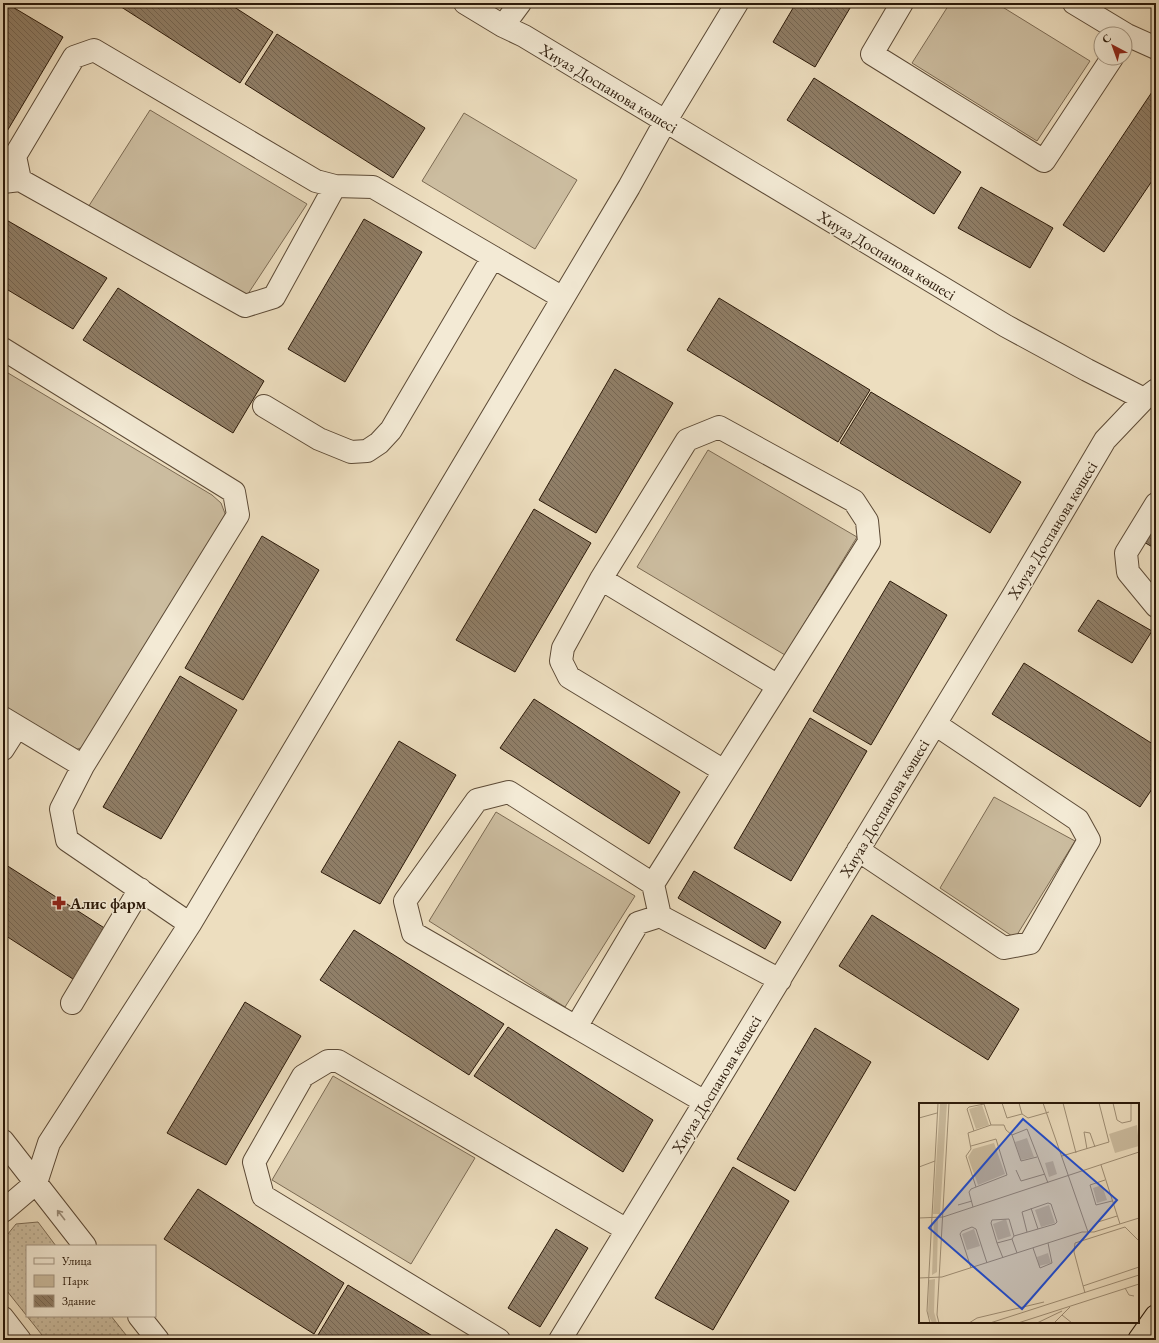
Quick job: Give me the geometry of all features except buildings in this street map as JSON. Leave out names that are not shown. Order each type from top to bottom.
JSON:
[{"type":"highway","points":[[1139,1340],[1156,1316]]},
{"type":"street","name":"Хиуаз Доспанова көшесі","points":[[465,3],[503,26],[524,36],[1006,326],[1087,370],[1150,394],[1105,440],[1017,590],[560,1340]]},
{"type":"street","points":[[503,26],[520,3]]},
{"type":"street","points":[[3,1210],[36,1183],[49,1143],[190,924],[737,3]]},
{"type":"street","points":[[902,3],[872,54],[1044,161],[1107,66]]},
{"type":"street","points":[[1074,3],[1110,26]]},
{"type":"street","points":[[1133,39],[1156,48]]},
{"type":"street","points":[[335,186],[274,297],[245,306],[12,181],[15,156],[74,57],[94,50],[316,181],[335,186],[373,187],[563,298]]},
{"type":"street","points":[[264,406],[319,438],[351,452],[367,451],[379,443],[391,430],[494,257]]},
{"type":"street","points":[[3,349],[234,492],[238,515],[83,766],[61,809],[67,840],[190,924]]},
{"type":"street","points":[[652,884],[724,771],[778,686],[869,542],[867,521],[854,501],[719,427],[687,440],[601,579],[563,648],[560,661],[569,677],[724,771]]},
{"type":"street","points":[[1156,504],[1126,553],[1128,572],[1156,606]]},
{"type":"street","points":[[601,579],[778,686]]},
{"type":"street","points":[[3,749],[10,722],[83,766]]},
{"type":"street","points":[[858,850],[1004,948],[1030,943],[1089,840],[1078,820],[935,724]]},
{"type":"street","points":[[660,916],[652,884],[509,792],[477,800],[405,901],[413,933],[705,1102]]},
{"type":"street","points":[[72,1002],[140,890]]},
{"type":"street","points":[[576,1027],[638,923],[660,916],[780,980]]},
{"type":"street","points":[[499,1340],[263,1196],[254,1162],[304,1076],[328,1061],[338,1061],[627,1230]]},
{"type":"street","points":[[3,1141],[84,1245]]},
{"type":"street","points":[[140,1317],[158,1340]]},
{"type":"street","points":[[3,1318],[20,1340]]},
{"type":"green space","points":[[950,3],[996,3],[1090,61],[1037,141],[912,63]]},
{"type":"green space","points":[[150,110],[307,204],[242,303],[85,212]]},
{"type":"green space","points":[[464,113],[577,180],[535,249],[422,181]]},
{"type":"green space","points":[[3,370],[212,495],[221,503],[226,516],[88,746],[77,749],[3,706]]},
{"type":"green space","points":[[708,450],[857,537],[785,655],[637,567]]},
{"type":"green space","points":[[994,797],[1075,841],[1015,938],[940,888]]},
{"type":"green space","points":[[496,812],[635,896],[565,1007],[429,921]]},
{"type":"green space","points":[[333,1076],[475,1158],[411,1264],[272,1180]]},
{"type":"green space","points":[[38,1222],[55,1245],[26,1245],[26,1315],[3,1286],[3,1240],[16,1224]]},
{"type":"green space","points":[[28,1317],[112,1317],[130,1340],[46,1340]]},
{"type":"place","name":"Алис фарм","points":[[59,903]]}]
